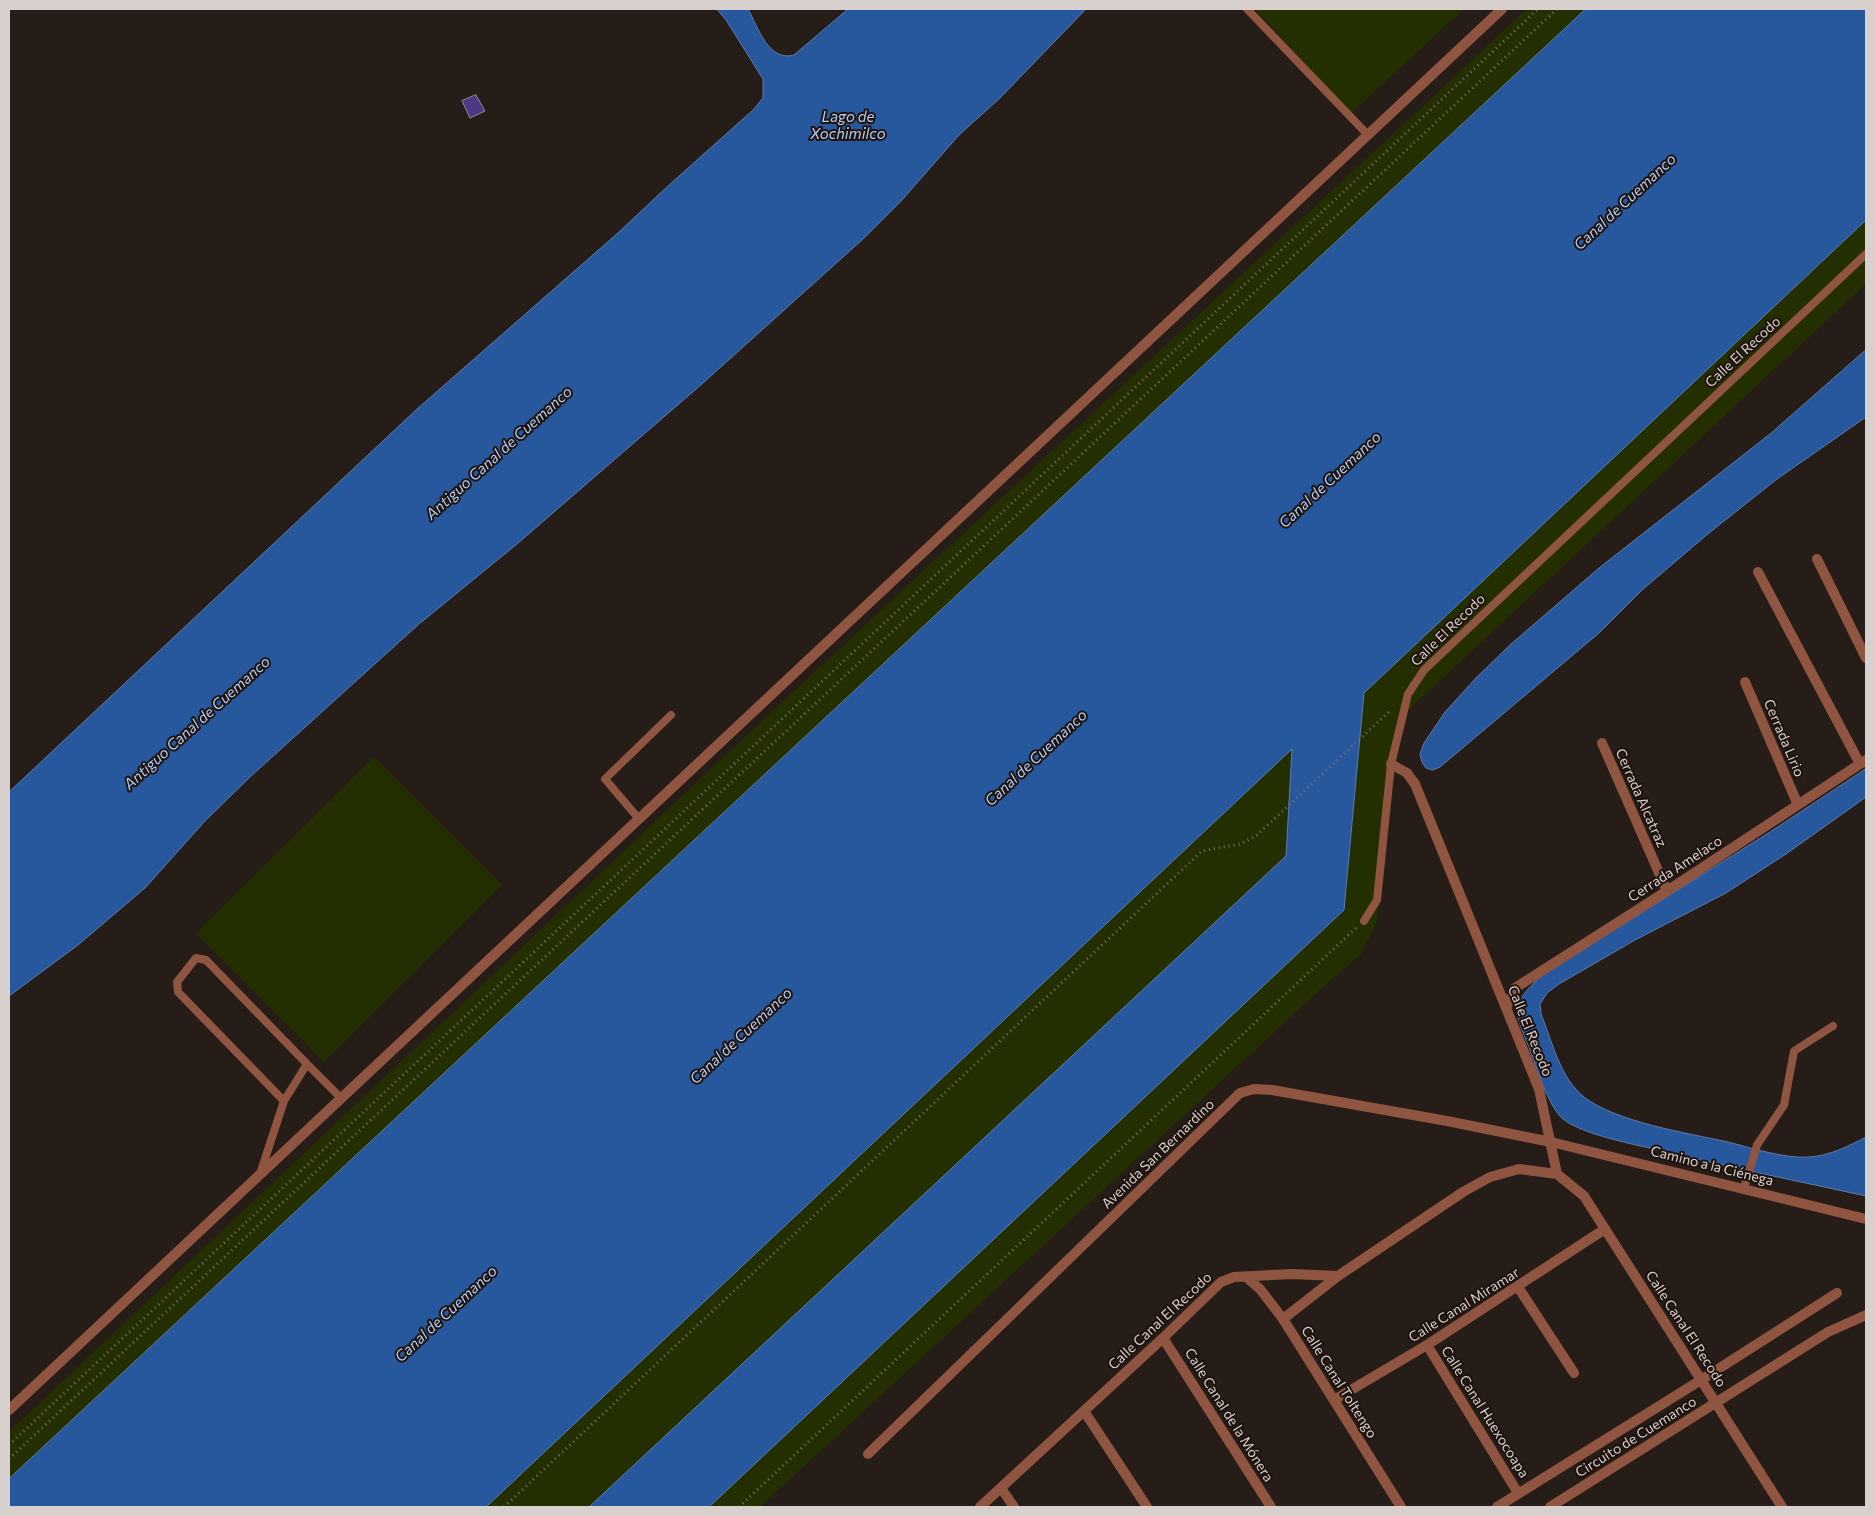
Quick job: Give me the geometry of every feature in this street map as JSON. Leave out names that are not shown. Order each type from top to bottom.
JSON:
[{"type":"street","points":[[11,1406],[1502,9]]},
{"type":"street","points":[[1817,559],[1866,658]]},
{"type":"street","points":[[1758,572],[1863,762]]},
{"type":"street","name":"Cerrada Lirio","points":[[1745,682],[1798,805]]},
{"type":"street","name":"Cerrada Alcatraz","points":[[1602,743],[1667,891]]},
{"type":"street","name":"Cerrada Amelaco","points":[[1506,1008],[1515,988],[1863,762]]},
{"type":"street","name":"Calle El Recodo","points":[[1391,764],[1407,773],[1415,784],[1539,1089],[1551,1142]]},
{"type":"street","name":"Avenida San Bernardino","points":[[868,1454],[1240,1093],[1254,1089],[1272,1090],[1447,1121],[1551,1142]]},
{"type":"street","points":[[1283,1319],[1338,1276],[1463,1192],[1490,1177],[1519,1169],[1557,1174],[1551,1142]]},
{"type":"street","name":"Camino a la Ciénega","points":[[1551,1142],[1866,1219]]},
{"type":"street","name":"Calle Canal El Recodo","points":[[1557,1174],[1584,1196],[1782,1507]]},
{"type":"street","name":"Calle Canal Miramar","points":[[1334,1400],[1427,1345],[1606,1229]]},
{"type":"street","name":"Calle Canal El Recodo","points":[[980,1507],[1221,1282],[1234,1277],[1291,1274],[1338,1276]]},
{"type":"street","name":"Calle Canal Toltengo","points":[[1246,1277],[1260,1289],[1283,1319],[1401,1507]]},
{"type":"street","points":[[1518,1287],[1574,1373]]},
{"type":"street","name":"Circuito de Cuemanco","points":[[1497,1507],[1838,1293]]},
{"type":"street","name":"Circuito de Cuemanco","points":[[1550,1507],[1828,1332],[1866,1315]]},
{"type":"street","name":"Calle Canal de la Mónera","points":[[1163,1338],[1271,1507]]},
{"type":"street","name":"Calle Canal Huexocoapa","points":[[1427,1345],[1518,1493]]},
{"type":"street","points":[[1084,1411],[1147,1507]]},
{"type":"street","points":[[1001,1488],[1014,1507]]},
{"type":"lane","points":[[1247,9],[1368,135]]},
{"type":"lane","name":"Calle El Recodo","points":[[1391,764],[1408,694],[1424,670],[1866,254]]},
{"type":"lane","points":[[639,819],[605,780],[671,715]]},
{"type":"lane","points":[[1364,921],[1377,900],[1391,764]]},
{"type":"lane","points":[[284,1101],[178,992],[177,982],[196,958],[206,960],[341,1098]]},
{"type":"lane","points":[[1744,1188],[1757,1145],[1784,1105],[1794,1051],[1833,1026]]},
{"type":"lane","points":[[260,1174],[284,1101],[307,1064]]},
{"type":"path","points":[[9,1445],[1538,9]]},
{"type":"path","points":[[9,1459],[1557,9]]},
{"type":"path","points":[[504,1507],[1202,851],[1240,844],[1256,836],[1408,694]]},
{"type":"path","points":[[739,1507],[1364,921]]},
{"type":"green space","points":[[1255,9],[1464,9],[1351,113]]},
{"type":"green space","points":[[1527,9],[1866,9],[1866,284],[1402,716],[1377,921],[1361,954],[760,1507],[9,1507],[9,1432],[735,746]]},
{"type":"green space","points":[[374,757],[502,885],[324,1062],[196,933]]},
{"type":"water","name":"Lago de Xochimilco","points":[[717,9],[748,9],[765,41],[777,53],[785,56],[794,55],[848,9],[1086,9],[1000,98],[959,135],[902,200],[863,239],[703,383],[517,544],[419,624],[250,777],[205,821],[145,888],[78,945],[9,996],[9,792],[417,409],[619,232],[753,110],[763,98],[763,79]]},
{"type":"water","name":"Canal de Cuemanco","points":[[1586,9],[1866,9],[1866,220],[1364,693],[1344,910],[709,1507],[589,1507],[1286,856],[1292,749],[486,1507],[9,1507],[9,1479]]},
{"type":"water","points":[[1866,350],[1866,417],[1777,479],[1709,533],[1642,590],[1599,633],[1440,767],[1433,770],[1426,768],[1420,754],[1424,743],[1445,712],[1510,645],[1599,568],[1770,434]]},
{"type":"water","points":[[1866,769],[1866,797],[1786,854],[1726,893],[1635,940],[1559,984],[1547,993],[1540,1004],[1541,1014],[1563,1070],[1576,1089],[1598,1106],[1653,1126],[1790,1156],[1809,1157],[1824,1155],[1866,1137],[1866,1196],[1623,1142],[1595,1134],[1563,1119],[1547,1096],[1520,1024],[1518,1008],[1524,994],[1542,975],[1770,832]]},
{"type":"building","points":[[476,95],[485,111],[470,118],[462,101]]},
{"type":"water label","name":"Antiguo Canal de Cuemanco","points":[[499,453]]},
{"type":"water label","name":"Antiguo Canal de Cuemanco","points":[[197,723]]}]
